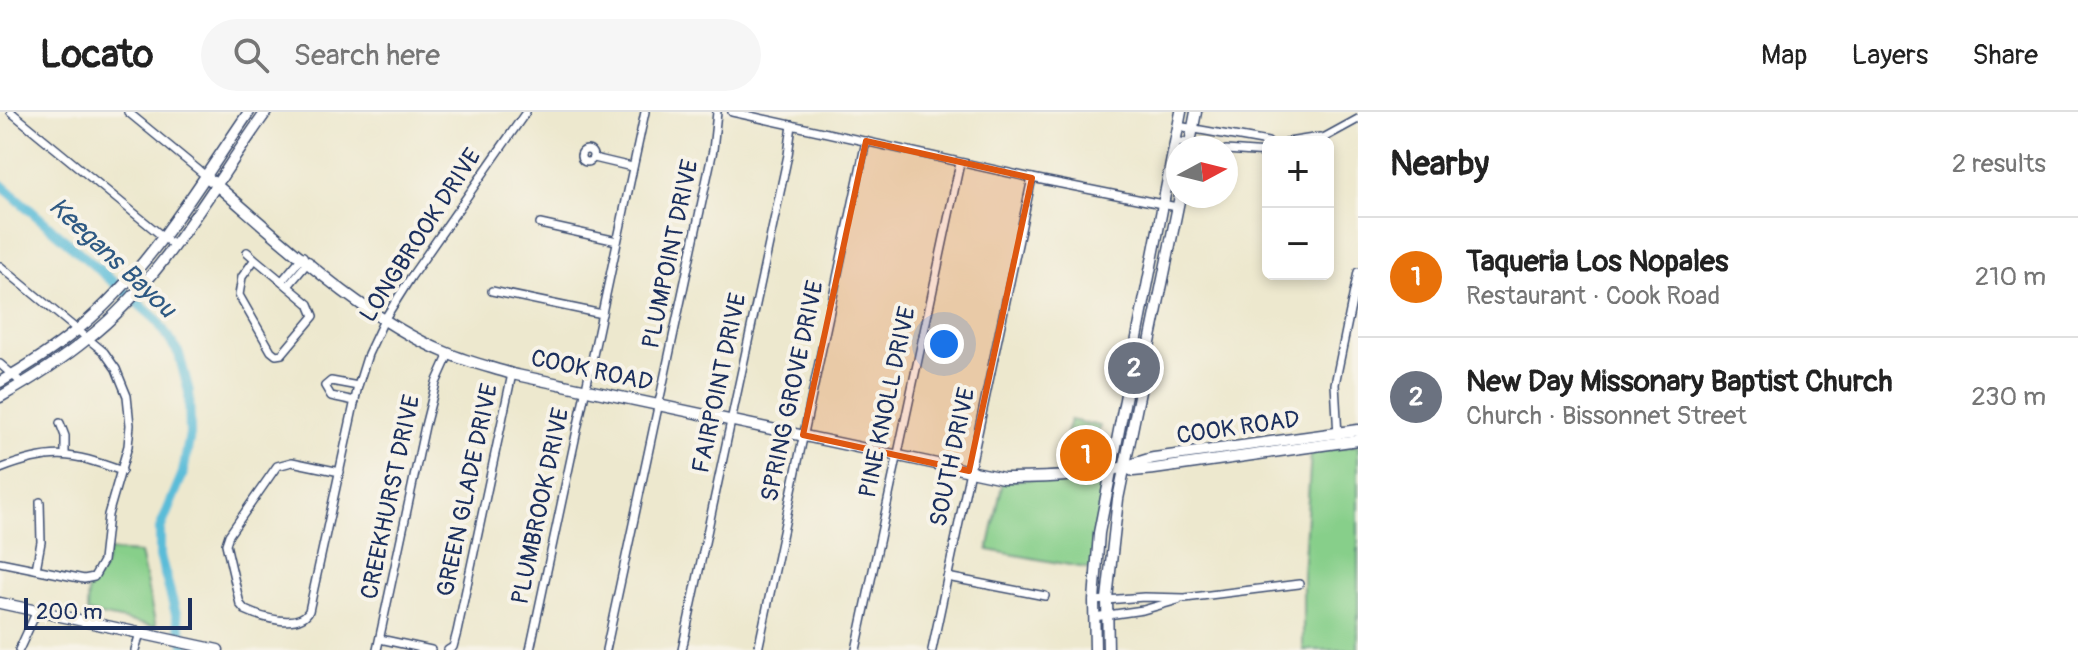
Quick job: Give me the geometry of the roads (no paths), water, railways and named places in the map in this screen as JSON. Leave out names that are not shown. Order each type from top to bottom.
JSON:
[{"type":"main road","points":[[0,382],[77,330],[131,277],[266,112]]},
{"type":"main road","points":[[1176,136],[1181,112]]},
{"type":"main road","points":[[1191,136],[1196,112]]},
{"type":"main road","points":[[0,397],[89,338],[141,286],[173,245],[247,113]]},
{"type":"main road","name":"COOK ROAD","points":[[211,181],[384,320],[449,354],[512,374],[1003,478],[1032,478],[1125,467],[1133,471],[1154,469],[1339,438],[1358,430]]},
{"type":"main road","points":[[1095,650],[1097,551],[1166,188]]},
{"type":"main road","points":[[1108,650],[1107,599],[1118,499],[1178,208]]},
{"type":"main road","points":[[1138,331],[1153,333]]},
{"type":"main road","points":[[1127,387],[1141,390]]},
{"type":"main road","name":"COOK ROAD","points":[[1339,438],[1358,440]]},
{"type":"main road","points":[[0,603],[218,650]]},
{"type":"street","points":[[11,112],[173,245]]},
{"type":"street","name":"COOK ROAD","points":[[128,112],[211,181]]},
{"type":"street","name":"LONGBROOK DRIVE","points":[[340,472],[284,462],[277,466],[229,535],[226,544],[245,610],[295,622],[304,619],[312,600],[340,472],[358,386],[368,354],[384,320],[411,277],[526,112]]},
{"type":"street","name":"PLUMBROOK DRIVE","points":[[530,650],[645,112]]},
{"type":"street","name":"PLUMPOINT DRIVE","points":[[606,650],[713,150],[717,112]]},
{"type":"street","points":[[732,112],[960,163],[1166,203]]},
{"type":"street","points":[[247,113],[258,123]]},
{"type":"street","points":[[1326,136],[1358,119]]},
{"type":"street","name":"FAIRPOINT DRIVE","points":[[682,650],[792,125]]},
{"type":"street","points":[[1178,126],[1262,141]]},
{"type":"street","points":[[1241,152],[1243,139]]},
{"type":"street","name":"SPRING GROVE DRIVE","points":[[758,650],[866,141]]},
{"type":"street","points":[[1238,152],[1262,153]]},
{"type":"street","points":[[594,158],[632,167]]},
{"type":"street","name":"PINE KNOLL DRIVE","points":[[856,650],[960,163]]},
{"type":"street","name":"SOUTH DRIVE","points":[[933,650],[1032,178]]},
{"type":"street","points":[[540,224],[617,241]]},
{"type":"street","points":[[247,252],[309,304],[314,316],[285,352],[276,355],[239,295],[242,277],[255,259]]},
{"type":"street","points":[[285,284],[306,259]]},
{"type":"street","points":[[0,266],[89,338],[116,369],[127,396],[130,425],[122,471],[108,515],[103,561],[94,577],[88,580],[0,562]]},
{"type":"street","points":[[1339,438],[1335,384],[1354,315],[1358,272]]},
{"type":"street","points":[[492,291],[602,314]]},
{"type":"street","name":"CREEKHURST DRIVE","points":[[377,650],[425,426],[436,383],[449,354]]},
{"type":"street","points":[[0,364],[23,384]]},
{"type":"street","name":"GREEN GLADE DRIVE","points":[[448,650],[453,647],[461,615],[512,374]]},
{"type":"street","points":[[355,401],[331,396],[325,386],[331,381],[358,386]]},
{"type":"street","points":[[60,423],[65,436],[65,454]]},
{"type":"street","points":[[0,469],[38,456],[65,454],[122,471]]},
{"type":"street","points":[[36,569],[41,542],[40,502]]},
{"type":"street","points":[[947,577],[1045,596]]},
{"type":"street","points":[[1094,601],[1185,598],[1299,584]]},
{"type":"street","points":[[1094,617],[1143,610],[1185,598]]},
{"type":"street","points":[[19,650],[37,611]]},
{"type":"street","points":[[135,650],[140,633]]},
{"type":"street","points":[[380,639],[431,650]]},
{"type":"waterway","name":"Keegans Bayou","points":[[0,184],[156,319],[179,354],[189,392],[190,434],[183,473],[160,529],[160,556],[186,650]]},
{"type":"place","name":"New Day Missonary Baptist Church","points":[[1134,368]]},
{"type":"place","name":"Taqueria Los Nopales","points":[[1086,455]]}]
